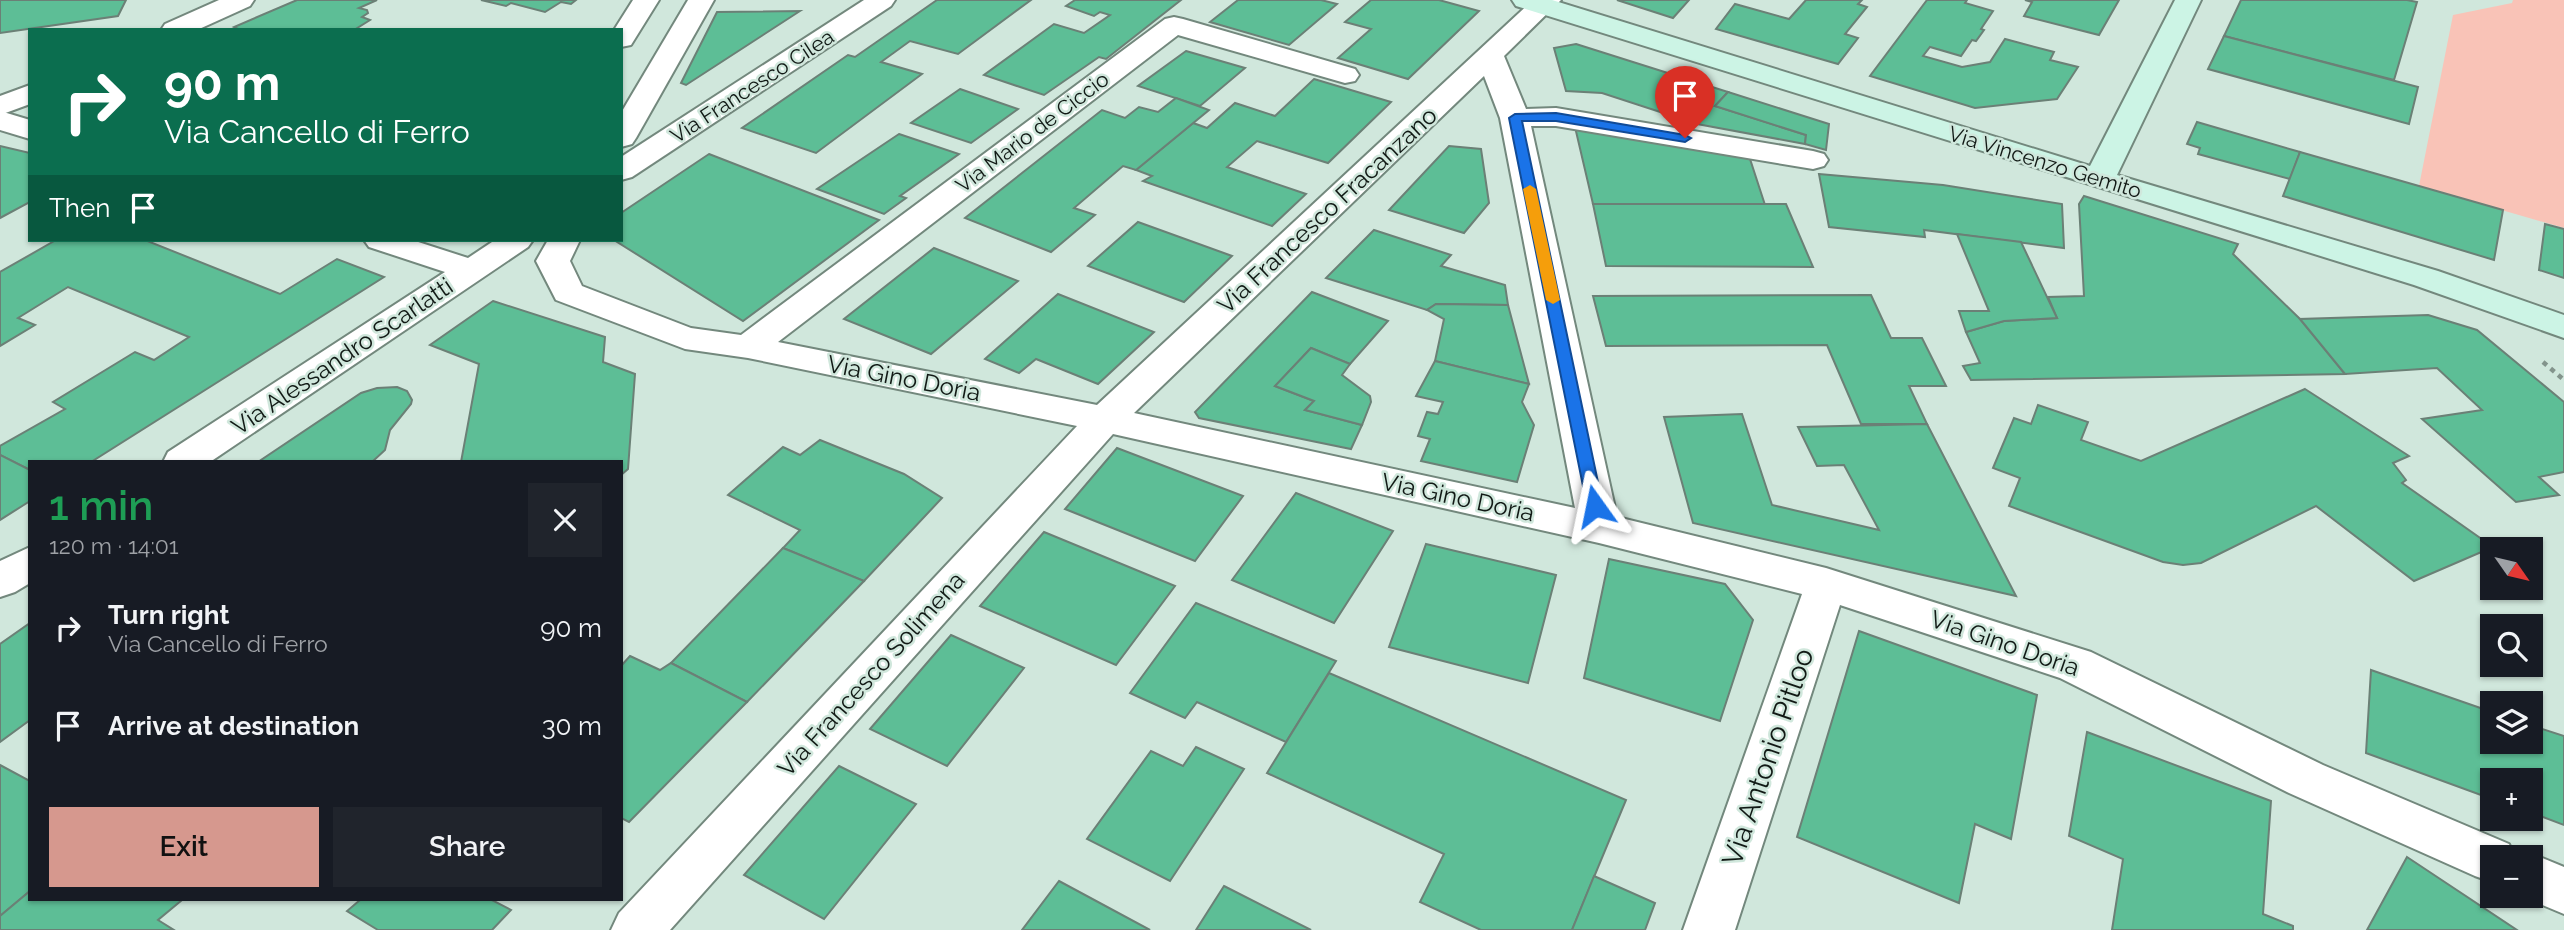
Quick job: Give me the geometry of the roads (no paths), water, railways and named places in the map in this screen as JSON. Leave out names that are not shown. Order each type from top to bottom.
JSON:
[{"type":"main road","points":[[2099,179],[2188,0]]},
{"type":"main road","name":"Via Vincenzo Gemito","points":[[1539,2],[2099,179],[2426,278],[2564,327]]},
{"type":"street","points":[[178,28],[241,0]]},
{"type":"street","points":[[623,37],[646,0]]},
{"type":"street","points":[[623,135],[701,0]]},
{"type":"street","name":"Via Francesco Cilea","points":[[623,170],[882,0]]},
{"type":"street","name":"Via Francesco Fracanzano","points":[[1105,419],[1490,55],[1539,2]]},
{"type":"street","name":"Via Mario de Ciccio","points":[[748,347],[1174,25],[1345,75]]},
{"type":"street","points":[[1490,55],[1515,118],[1600,528]]},
{"type":"street","points":[[0,106],[28,94]]},
{"type":"street","points":[[1515,118],[1556,117],[1813,160]]},
{"type":"street","points":[[0,120],[28,129]]},
{"type":"street","points":[[386,242],[471,270],[514,242]]},
{"type":"street","name":"Via Alessandro Scarlatti","points":[[185,460],[471,270],[492,242]]},
{"type":"street","name":"Via Gino Doria","points":[[563,242],[553,261],[568,293],[685,338],[748,347],[1105,419],[1600,528],[1826,584],[2075,664],[2306,779],[2480,855]]},
{"type":"street","name":"Via Francesco Solimena","points":[[637,930],[1105,419]]},
{"type":"street","points":[[0,581],[28,563]]},
{"type":"street","name":"Via Antonio Pitloo","points":[[1709,930],[1826,584]]},
{"type":"street","points":[[2543,882],[2564,891]]}]
